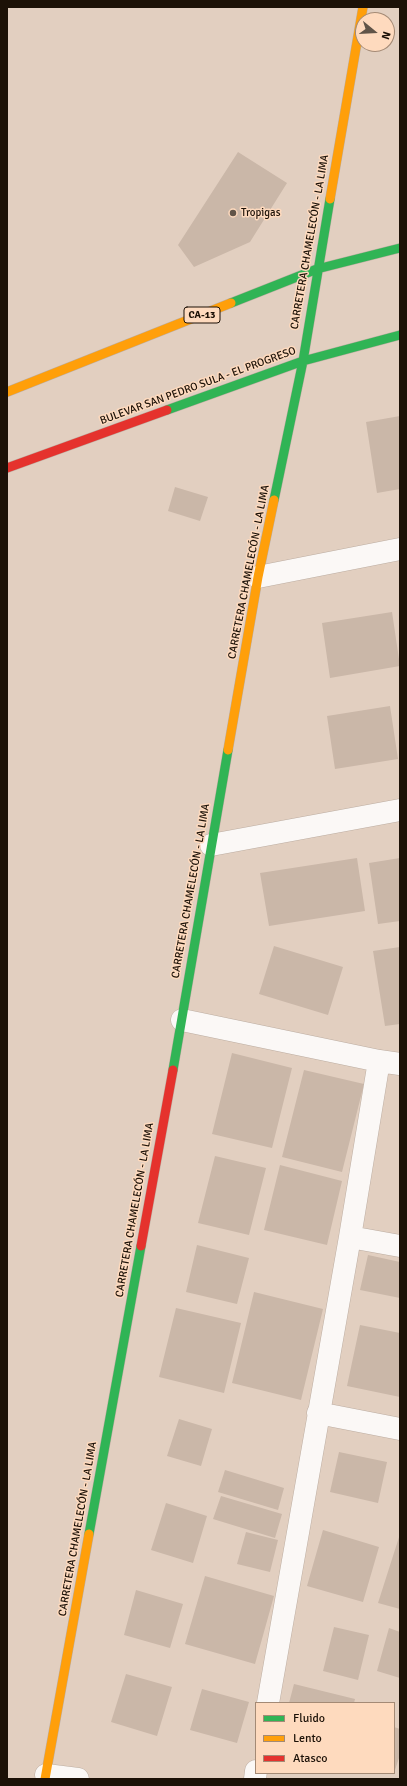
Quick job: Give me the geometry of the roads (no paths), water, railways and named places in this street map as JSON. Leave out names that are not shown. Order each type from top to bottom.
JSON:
[{"type":"street","name":"CARRETERA CHAMELECÓN - LA LIMA","points":[[45,1777],[182,1020],[258,577],[303,361],[317,269],[363,7]]},
{"type":"street","name":"CA-13","points":[[7,392],[317,269],[400,248]]},
{"type":"street","name":"BULEVAR SAN PEDRO SULA - EL PROGRESO","points":[[7,468],[303,361],[400,336]]},
{"type":"street","points":[[258,577],[400,549]]},
{"type":"street","points":[[211,845],[400,810]]},
{"type":"street","points":[[182,1020],[379,1061],[400,1064]]},
{"type":"street","points":[[268,1702],[350,1237],[379,1061]]},
{"type":"street","points":[[350,1237],[400,1246]]},
{"type":"street","points":[[318,1413],[400,1428]]},
{"type":"street","points":[[45,1777],[78,1779]]},
{"type":"place","name":"Tropigas","points":[[233,213]]}]
